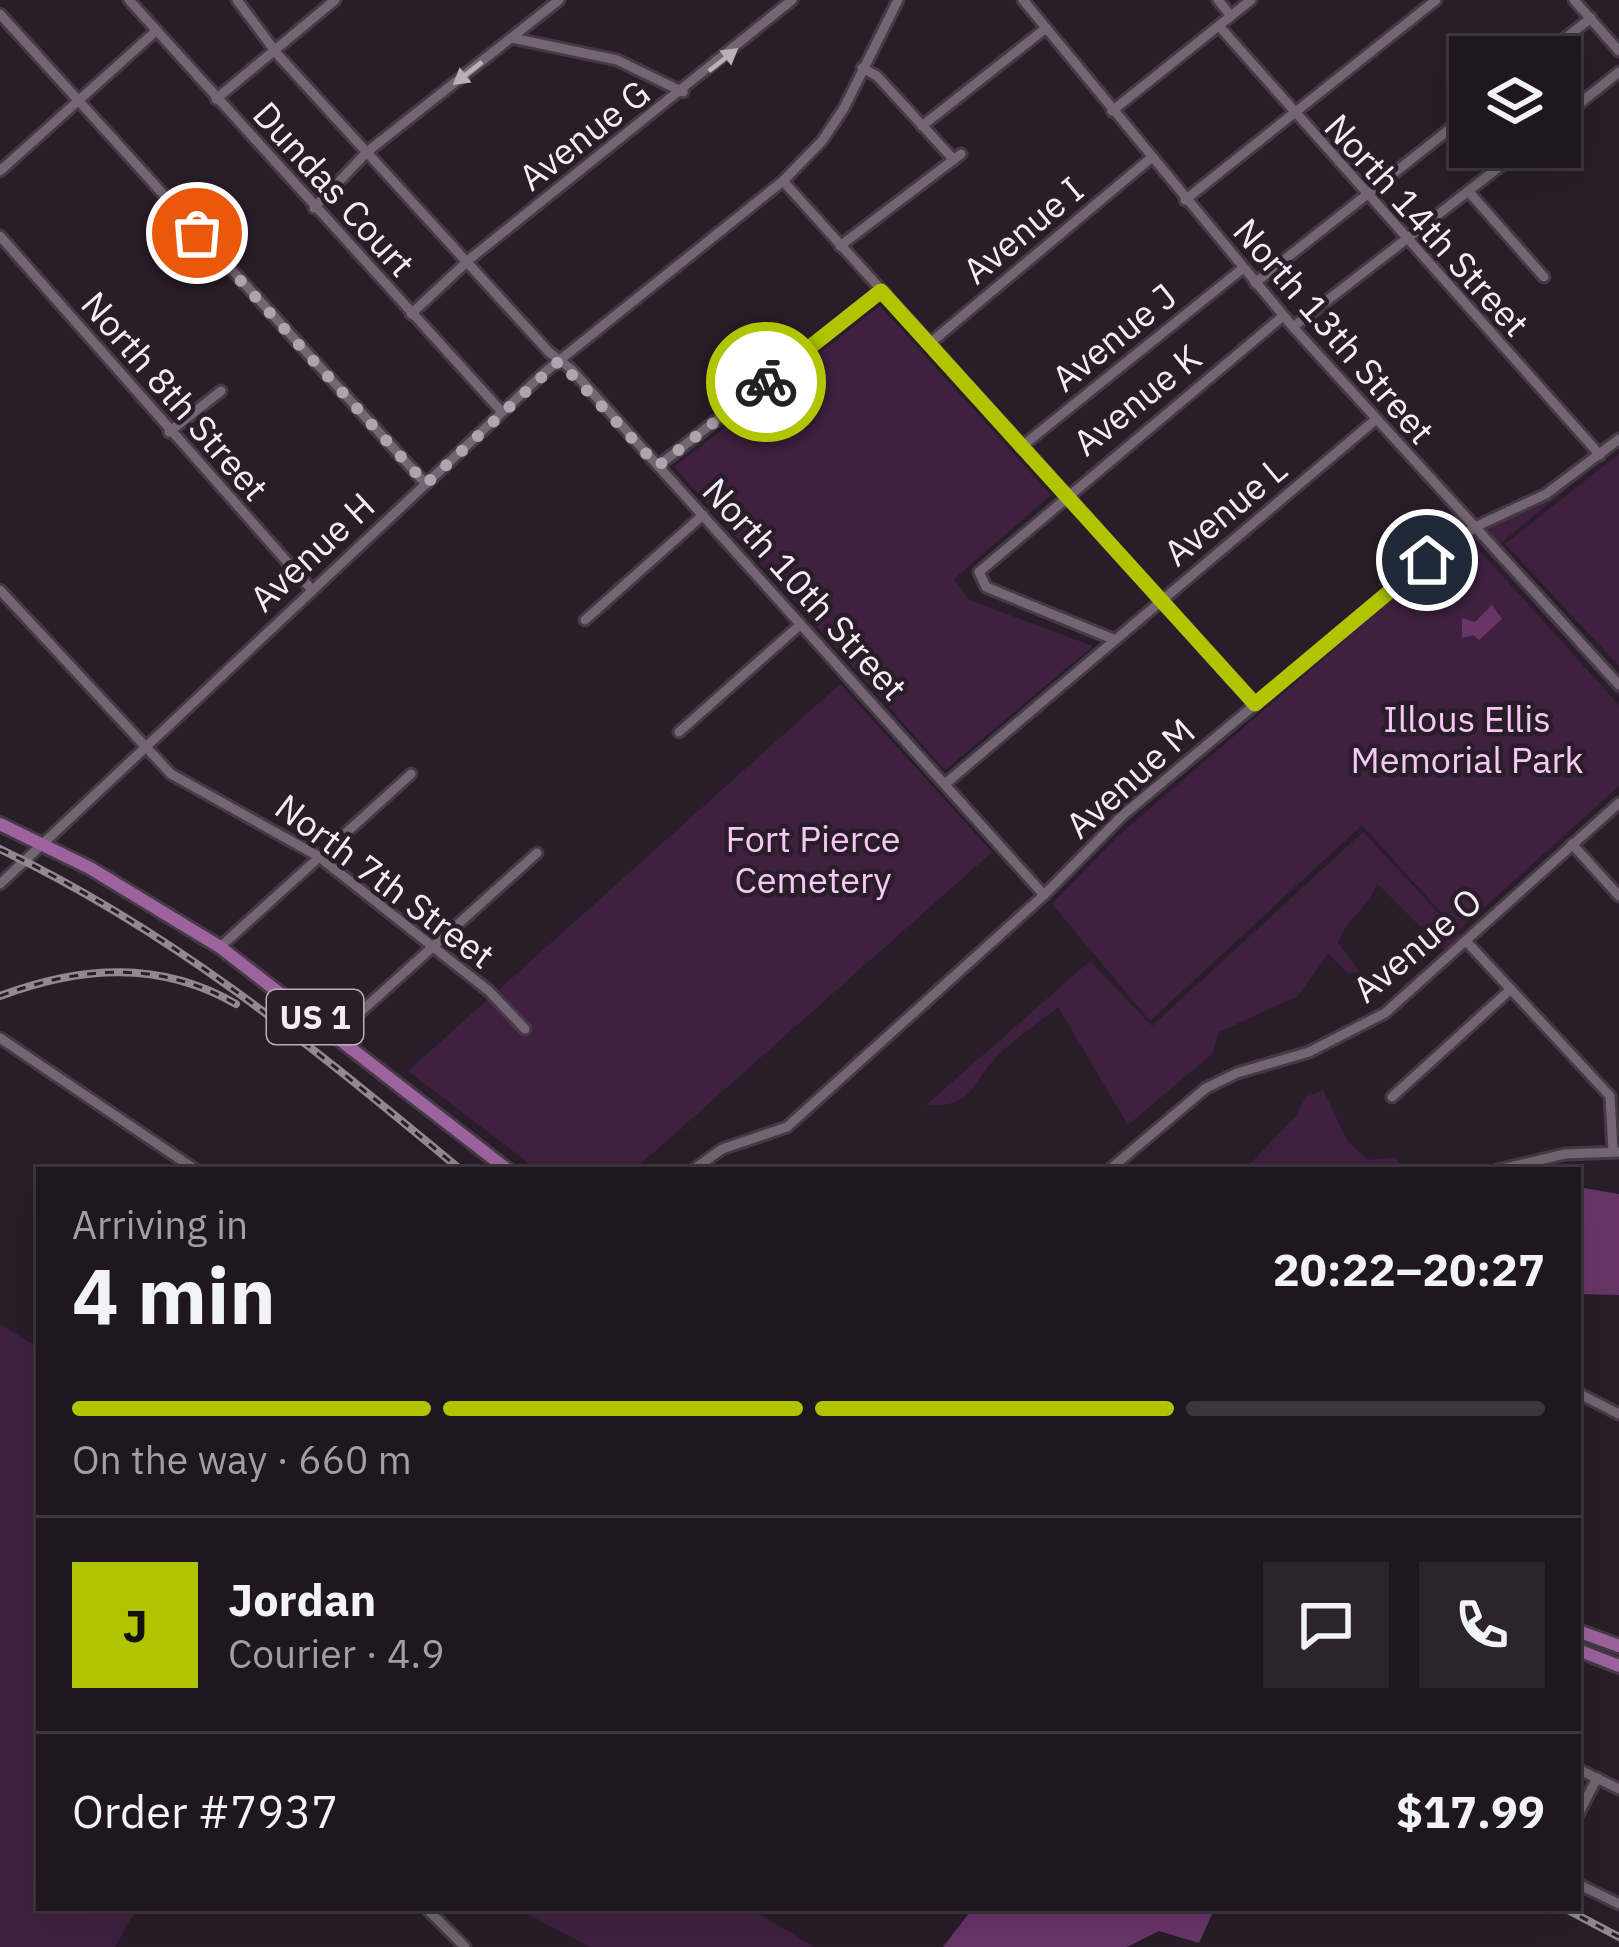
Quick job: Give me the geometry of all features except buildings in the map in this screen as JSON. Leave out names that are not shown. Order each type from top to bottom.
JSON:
[{"type":"main road","name":"US 1","points":[[0,824],[220,946],[504,1167]]},
{"type":"main road","points":[[1581,1632],[1619,1646]]},
{"type":"main road","points":[[1581,1651],[1619,1666]]},
{"type":"street","name":"Dundas Court","points":[[129,0],[502,412]]},
{"type":"street","name":"North 10th Street","points":[[237,0],[467,264],[703,515],[1044,895]]},
{"type":"street","points":[[216,99],[334,0]]},
{"type":"street","points":[[314,208],[367,152],[560,0]]},
{"type":"street","name":"Avenue G","points":[[411,314],[792,0]]},
{"type":"street","name":"Avenue H","points":[[0,884],[502,412],[783,182],[822,141],[898,0]]},
{"type":"street","name":"North 13th Street","points":[[1023,0],[1282,316],[1619,685]]},
{"type":"street","points":[[1218,0],[1231,16]]},
{"type":"street","points":[[1112,111],[1251,0]]},
{"type":"street","points":[[1185,200],[1295,118],[1436,0]]},
{"type":"street","points":[[1574,0],[1619,51]]},
{"type":"street","points":[[0,14],[426,484]]},
{"type":"street","points":[[1568,36],[1591,18]]},
{"type":"street","name":"North 14th Street","points":[[1219,26],[1295,118],[1600,455]]},
{"type":"street","points":[[922,126],[1046,28]]},
{"type":"street","points":[[0,171],[156,31]]},
{"type":"street","points":[[512,38],[617,60],[683,92]]},
{"type":"street","points":[[840,246],[957,157],[877,76],[862,68]]},
{"type":"street","points":[[1581,102],[1619,72]]},
{"type":"street","points":[[1255,283],[1449,130]]},
{"type":"street","name":"Avenue I","points":[[929,344],[1151,158]]},
{"type":"street","points":[[1293,328],[1499,168]]},
{"type":"street","points":[[783,182],[1255,704]]},
{"type":"street","points":[[1469,192],[1544,277]]},
{"type":"street","name":"North 8th Street","points":[[0,236],[312,590]]},
{"type":"street","name":"Avenue J","points":[[1021,447],[1242,269]]},
{"type":"street","points":[[658,466],[881,291]]},
{"type":"street","name":"Avenue K","points":[[1113,639],[986,587],[979,578],[983,566],[1282,316]]},
{"type":"street","points":[[169,432],[221,391]]},
{"type":"street","name":"Avenue L","points":[[946,784],[1374,421]]},
{"type":"street","name":"Avenue M","points":[[696,1167],[722,1149],[788,1126],[1044,895],[1120,818],[1427,560],[1475,527],[1546,494],[1619,439]]},
{"type":"street","points":[[586,620],[703,515]]},
{"type":"street","name":"North 7th Street","points":[[0,590],[146,748],[202,794],[256,817],[318,856],[489,991],[524,1029]]},
{"type":"street","points":[[679,732],[800,625]]},
{"type":"street","points":[[220,946],[411,774]]},
{"type":"street","name":"Avenue O","points":[[1113,1167],[1206,1088],[1237,1073],[1309,1052],[1385,1013],[1619,803]]},
{"type":"street","points":[[1572,844],[1619,896]]},
{"type":"street","points":[[337,1034],[537,853]]},
{"type":"street","points":[[1466,941],[1610,1096],[1616,1152],[1565,1154],[1510,1167]]},
{"type":"street","points":[[1392,1097],[1510,989]]},
{"type":"street","points":[[0,1038],[192,1167]]},
{"type":"street","points":[[1581,1395],[1619,1414]]},
{"type":"street","points":[[1581,1770],[1619,1789]]},
{"type":"street","points":[[1581,1809],[1597,1778]]},
{"type":"street","points":[[1581,1885],[1619,1904]]},
{"type":"street","points":[[429,1911],[465,1947]]},
{"type":"green space","points":[[880,306],[1051,495],[954,579],[969,600],[1093,646],[945,770],[674,467]]},
{"type":"green space","points":[[1619,454],[1619,666],[1505,544]]},
{"type":"green space","points":[[1599,462],[1500,544],[1619,678],[1483,529],[1549,499]]},
{"type":"green space","points":[[1472,536],[1619,692],[1619,697]]},
{"type":"green space","name":"Illous Ellis Memorial Park","points":[[1470,540],[1619,705],[1619,786],[1458,931],[1362,825],[1150,1021],[1052,904],[1118,836],[1424,572]]},
{"type":"green space","name":"Fort Pierce Cemetery","points":[[840,684],[992,852],[637,1167],[534,1167],[408,1071]]},
{"type":"green space","points":[[1619,793],[1446,952],[1377,883],[1338,943],[1360,972],[1348,973],[1328,954],[1298,996],[1219,1032],[1212,1054],[1128,1125],[1058,1007],[999,1054],[960,1100],[926,1105],[1090,961],[1152,1026],[1363,832],[1460,936]]},
{"type":"green space","points":[[1323,1090],[1347,1140],[1368,1160],[1395,1157],[1403,1167],[1250,1167],[1296,1116],[1306,1097]]},
{"type":"green space","points":[[0,1324],[36,1346],[36,1911],[135,1911],[115,1947],[0,1947]]},
{"type":"green space","points":[[522,1911],[755,1911],[814,1947],[590,1947]]},
{"type":"shaded area","points":[[1492,605],[1502,619],[1479,640],[1473,635],[1462,638],[1462,618],[1475,622]]},
{"type":"shaded area","points":[[1581,1188],[1619,1194],[1619,1295],[1581,1294]]},
{"type":"shaded area","points":[[971,1911],[1214,1911],[1199,1943],[1159,1931],[1127,1947],[943,1947]]},
{"type":"railway","points":[[0,849],[184,955],[296,1037],[457,1167]]},
{"type":"railway","points":[[0,996],[60,978],[120,972],[178,980],[236,1004]]},
{"type":"railway","points":[[1570,1911],[1619,1937]]},
{"type":"way so far","points":[[197,233],[426,484],[559,361],[658,466],[766,382]]},
{"type":"route","points":[[766,382],[881,291],[1255,704],[1427,560]]}]
